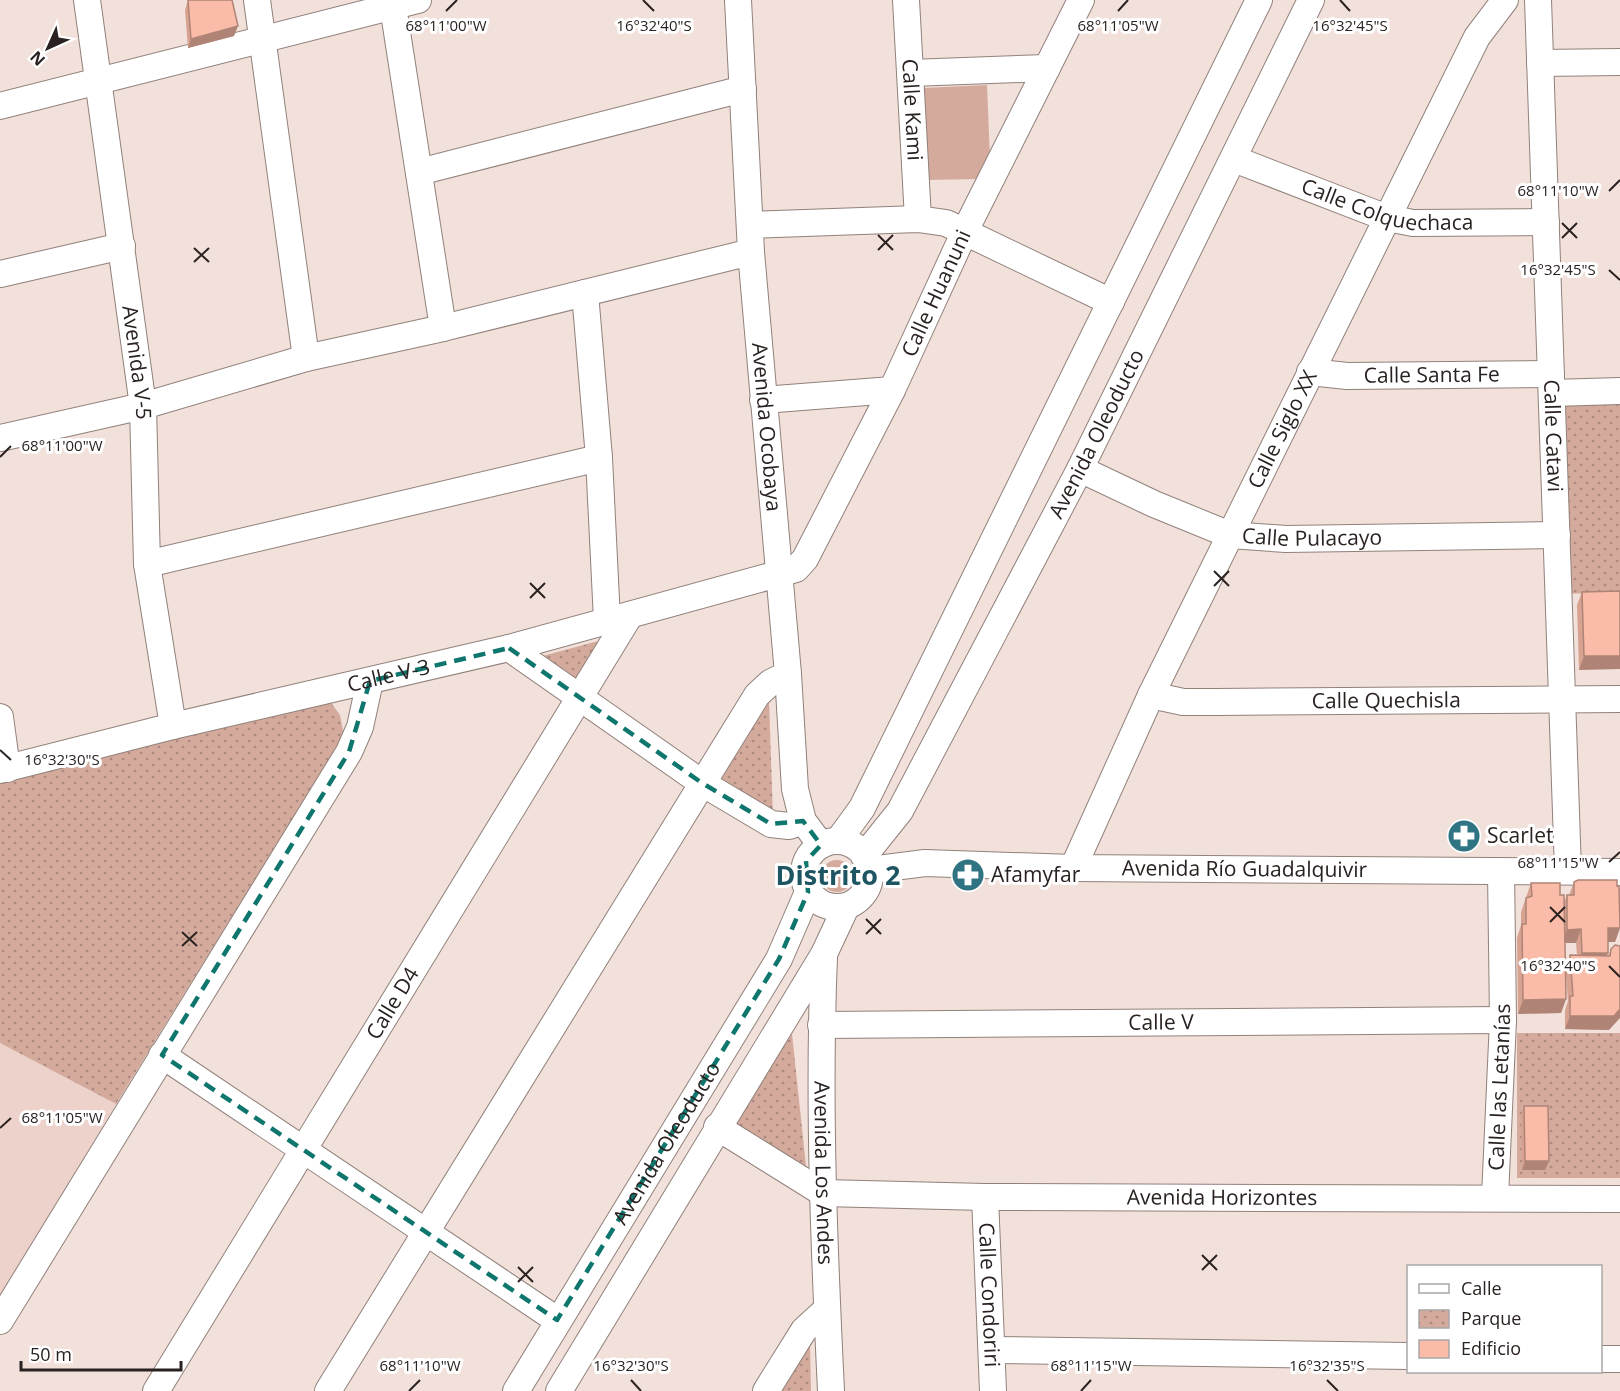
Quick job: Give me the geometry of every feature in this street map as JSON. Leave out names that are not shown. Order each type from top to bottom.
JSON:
[{"type":"street","name":"Avenida V-5","points":[[87,0],[143,406],[147,564],[172,726]]},
{"type":"street","points":[[257,0],[306,358]]},
{"type":"street","points":[[0,106],[99,82],[392,3],[418,0]]},
{"type":"street","name":"Avenida Ocobaya","points":[[738,0],[751,252],[788,675],[795,789],[803,821],[829,843]]},
{"type":"street","name":"Calle Kami","points":[[906,0],[918,219]]},
{"type":"street","name":"Calle Huanuni","points":[[778,573],[795,569],[805,559],[892,390],[965,231],[1081,0]]},
{"type":"street","name":"Avenida Oleoducto","points":[[829,843],[862,808],[1112,302],[1258,0]]},
{"type":"street","name":"Avenida Oleoducto","points":[[867,863],[900,811],[1080,469],[1311,0]]},
{"type":"street","name":"Calle Siglo XX","points":[[1073,868],[1151,695],[1477,36],[1505,0]]},
{"type":"street","name":"Calle Catavi","points":[[1538,0],[1568,871]]},
{"type":"street","points":[[392,3],[443,328]]},
{"type":"street","points":[[1540,63],[1620,62]]},
{"type":"street","points":[[910,73],[1047,68]]},
{"type":"street","points":[[419,172],[743,89]]},
{"type":"street","name":"Calle Colquechaca","points":[[1234,159],[1387,218],[1413,223],[1546,222]]},
{"type":"street","points":[[750,225],[918,219],[946,223],[1112,302]]},
{"type":"street","points":[[0,274],[122,246]]},
{"type":"street","points":[[0,438],[143,406],[306,358],[443,328],[751,252]]},
{"type":"street","points":[[585,293],[599,458],[618,617]]},
{"type":"street","name":"Calle Santa Fe","points":[[1310,372],[1347,376],[1552,383],[1620,391]]},
{"type":"street","points":[[763,400],[892,390]]},
{"type":"street","points":[[147,564],[599,458]]},
{"type":"street","name":"Calle Pulacayo","points":[[1080,469],[1154,504],[1230,535],[1286,539],[1557,535]]},
{"type":"street","name":"Calle V-3","points":[[4,770],[172,726],[509,648],[778,573]]},
{"type":"street","name":"Calle D4","points":[[156,1391],[580,697],[618,617]]},
{"type":"street","points":[[509,648],[702,783],[771,824],[789,826],[803,821]]},
{"type":"street","points":[[328,1391],[757,695],[770,683],[788,675]]},
{"type":"street","points":[[0,1321],[349,752],[360,726],[370,681]]},
{"type":"street","name":"Calle Quechisla","points":[[1151,695],[1183,702],[1620,699]]},
{"type":"street","points":[[0,717],[4,770]]},
{"type":"street","points":[[829,843],[848,843],[867,863],[870,882],[865,893],[856,902],[846,907],[831,907],[818,902],[808,892],[804,882],[806,861],[829,843]]},
{"type":"street","name":"Avenida Río Guadalquivir","points":[[867,863],[925,862],[1073,868],[1620,872]]},
{"type":"street","name":"Calle las Letanías","points":[[1495,1197],[1503,1020],[1501,871]]},
{"type":"street","name":"Avenida Oleoducto","points":[[516,1391],[557,1320],[779,959],[808,892]]},
{"type":"street","name":"Avenida Oleoducto","points":[[559,1391],[717,1127],[825,954],[846,907]]},
{"type":"street","name":"Avenida Los Andes","points":[[825,954],[822,1025],[823,1193],[831,1391]]},
{"type":"street","name":"Calle V","points":[[822,1025],[1503,1020]]},
{"type":"street","points":[[162,1054],[557,1320]]},
{"type":"street","points":[[717,1127],[823,1193]]},
{"type":"street","name":"Avenida Horizontes","points":[[823,1193],[985,1197],[1620,1199]]},
{"type":"street","name":"Calle Condoriri","points":[[985,1197],[993,1391]]},
{"type":"street","points":[[766,1391],[804,1330],[812,1320],[827,1309]]},
{"type":"street","points":[[993,1350],[1407,1356]]},
{"type":"street","points":[[1602,1359],[1620,1359]]},
{"type":"highlighted area","points":[[509,648],[702,783],[771,824],[803,821],[821,845],[806,861],[808,892],[779,959],[557,1320],[162,1055],[349,752],[370,681]]},
{"type":"shaded area","points":[[0,1043],[116,1104],[0,1297]]},
{"type":"green space","points":[[987,85],[990,159],[978,179],[927,180],[923,88]]},
{"type":"green space","points":[[1620,399],[1620,592],[1566,594],[1556,400]]},
{"type":"green space","points":[[602,640],[574,682],[535,658]]},
{"type":"green space","points":[[329,700],[340,715],[344,735],[116,1104],[0,1043],[0,777]]},
{"type":"green space","points":[[769,700],[773,818],[721,780]]},
{"type":"green space","points":[[837,860],[848,865],[853,876],[848,887],[837,892],[826,887],[821,876],[826,865]]},
{"type":"green space","points":[[1517,1033],[1620,1033],[1620,1178],[1517,1178]]},
{"type":"green space","points":[[792,1034],[806,1166],[734,1124]]},
{"type":"green space","points":[[810,1343],[811,1391],[782,1391]]},
{"type":"building","points":[[188,0],[232,0],[238,26],[191,39]]},
{"type":"building","points":[[1620,591],[1620,656],[1584,656],[1582,592]]},
{"type":"building","points":[[1578,880],[1617,880],[1620,928],[1608,928],[1608,953],[1582,953],[1581,929],[1567,930],[1567,895],[1574,895],[1574,882]]},
{"type":"building","points":[[1531,883],[1560,883],[1560,895],[1564,895],[1566,999],[1523,1000],[1522,924],[1526,924],[1526,898],[1532,896]]},
{"type":"building","points":[[1615,945],[1620,946],[1620,1009],[1614,1016],[1570,1016],[1570,996],[1573,996],[1570,955],[1610,956],[1611,949]]},
{"type":"building","points":[[1524,1106],[1548,1106],[1549,1161],[1525,1161]]},
{"type":"place","name":"Scarlet","points":[[1464,836]]},
{"type":"place","name":"Afamyfar","points":[[968,875]]},
{"type":"district","name":"Distrito 2","points":[[838,876]]}]
